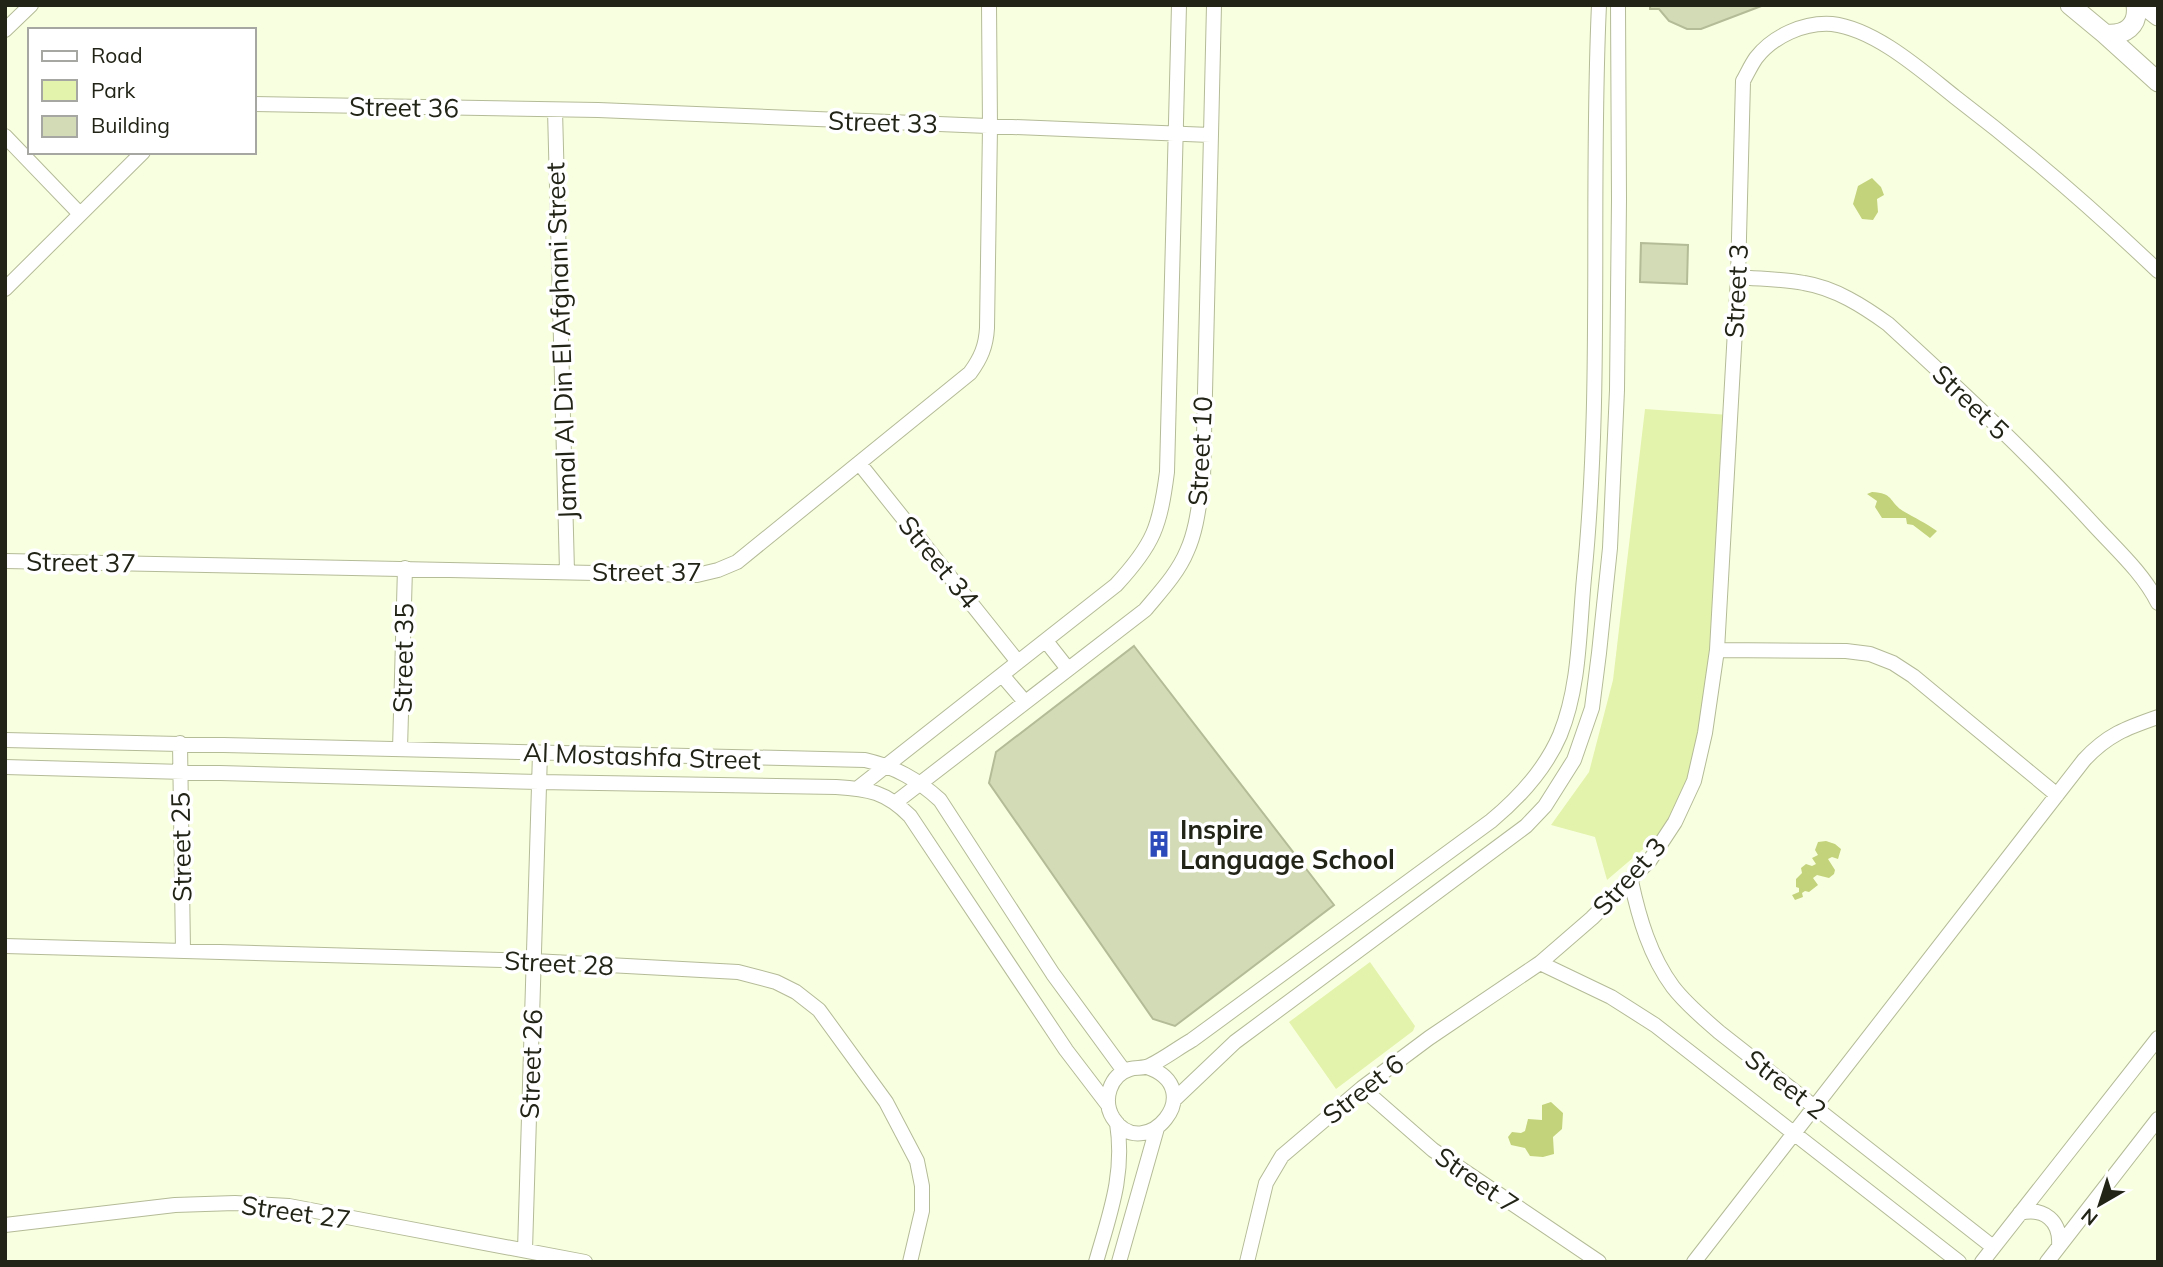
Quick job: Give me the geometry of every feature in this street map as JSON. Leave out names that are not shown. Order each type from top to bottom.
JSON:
[{"type":"street","points":[[5,30],[31,5]]},
{"type":"street","name":"Street 37","points":[[5,561],[697,575],[737,562],[970,373],[980,360],[986,344],[987,328],[989,5]]},
{"type":"street","name":"Street 10","points":[[858,788],[1116,585],[1138,561],[1155,533],[1163,503],[1167,471],[1179,5]]},
{"type":"street","name":"Street 10","points":[[896,802],[1145,610],[1169,582],[1187,551],[1198,515],[1203,479],[1214,5]]},
{"type":"street","points":[[1147,1068],[1215,1024],[1491,821],[1521,793],[1546,761],[1559,736],[1575,684],[1587,547],[1595,390],[1595,200],[1600,5]]},
{"type":"street","points":[[1174,1100],[1235,1042],[1505,844],[1535,816],[1561,784],[1574,760],[1592,708],[1610,548],[1617,390],[1618,5]]},
{"type":"street","points":[[2070,5],[2158,82]]},
{"type":"street","points":[[2105,34],[2116,35],[2127,31],[2134,23],[2136,5]]},
{"type":"street","points":[[2144,5],[2158,16]]},
{"type":"street","name":"Street 3","points":[[1540,963],[1631,881],[1650,860],[1675,822],[1695,781],[1717,650],[1738,277],[1743,81],[1757,57],[1777,38],[1803,27],[1831,24],[1858,31],[1896,52],[2022,149],[2158,271]]},
{"type":"street","name":"Street 36","points":[[256,104],[555,110]]},
{"type":"street","name":"Street 33","points":[[555,110],[1210,135]]},
{"type":"street","name":"Jamal Al Din El Afghani Street","points":[[555,110],[567,571]]},
{"type":"street","points":[[5,136],[80,214]]},
{"type":"street","points":[[5,289],[141,154]]},
{"type":"street","name":"Street 5","points":[[1738,277],[1804,283],[1835,292],[1863,306],[1888,324],[2061,489],[2137,571],[2158,603]]},
{"type":"street","points":[[1595,390],[1617,390]]},
{"type":"street","name":"Street 34","points":[[859,463],[1018,662]]},
{"type":"street","name":"Street 35","points":[[400,749],[405,568]]},
{"type":"street","points":[[1046,641],[1068,669]]},
{"type":"street","points":[[1717,650],[1846,651],[1870,654],[1893,663],[1913,676],[2057,795]]},
{"type":"street","points":[[1002,675],[1025,702]]},
{"type":"street","points":[[1693,1262],[2101,742],[2115,733],[2158,717]]},
{"type":"street","name":"Al Mostashfa Street","points":[[5,740],[865,760],[887,765],[921,783],[940,800],[1053,974],[1124,1071]]},
{"type":"street","name":"Street 25","points":[[180,743],[183,951]]},
{"type":"street","name":"Street 26","points":[[525,1250],[540,752]]},
{"type":"street","name":"Al Mostashfa Street","points":[[5,767],[858,788],[878,792],[896,802],[915,824],[1060,1040],[1108,1105]]},
{"type":"street","name":"Street 2","points":[[1631,881],[1646,936],[1672,986],[1690,1006],[1719,1032],[1993,1247]]},
{"type":"street","name":"Street 28","points":[[5,946],[534,961],[738,972],[776,982],[796,992],[819,1010],[886,1102],[917,1161],[922,1186],[922,1211],[910,1262]]},
{"type":"street","name":"Street 2","points":[[1540,963],[1611,997],[1655,1025],[1959,1262]]},
{"type":"street","name":"Street 6","points":[[1247,1262],[1266,1183],[1282,1156],[1362,1088],[1429,1038],[1540,963]]},
{"type":"street","points":[[1982,1262],[2158,1038]]},
{"type":"street","points":[[1096,1262],[1120,1170],[1121,1146],[1117,1123],[1108,1105],[1109,1089],[1124,1071],[1139,1067],[1163,1076],[1174,1100],[1169,1117],[1157,1128],[1140,1133],[1132,1132],[1117,1123]]},
{"type":"street","name":"Street 7","points":[[1362,1088],[1433,1150],[1599,1262]]},
{"type":"street","points":[[2047,1262],[2158,1118]]},
{"type":"street","points":[[1119,1262],[1157,1128]]},
{"type":"street","name":"Street 27","points":[[5,1225],[175,1205],[235,1203],[289,1206],[585,1262]]},
{"type":"street","points":[[2020,1213],[2031,1210],[2050,1217],[2057,1225],[2059,1246]]},
{"type":"green space","points":[[1645,409],[1729,415],[1705,733],[1675,822],[1607,880],[1595,837],[1551,825],[1589,772],[1613,680]]},
{"type":"green space","points":[[1370,962],[1415,1026],[1413,1031],[1336,1089],[1289,1022]]},
{"type":"shaded area","points":[[1872,178],[1881,187],[1884,195],[1877,199],[1878,212],[1873,220],[1862,219],[1853,204],[1858,186]]},
{"type":"shaded area","points":[[1872,492],[1888,496],[1903,511],[1937,531],[1930,538],[1913,525],[1907,524],[1906,518],[1882,518],[1875,507],[1877,501],[1867,494]]},
{"type":"shaded area","points":[[1826,841],[1841,849],[1838,859],[1828,859],[1835,870],[1834,874],[1829,878],[1817,875],[1813,878],[1818,885],[1795,900],[1792,895],[1799,892],[1796,879],[1802,873],[1801,868],[1806,864],[1816,864],[1812,858],[1818,855],[1815,850],[1818,842]]},
{"type":"shaded area","points":[[1551,1102],[1563,1113],[1562,1129],[1553,1137],[1554,1154],[1530,1156],[1525,1148],[1511,1145],[1508,1137],[1512,1132],[1525,1131],[1528,1119],[1542,1120],[1542,1105]]},
{"type":"building","points":[[1650,5],[1764,5],[1701,29],[1687,29],[1669,21],[1659,9],[1650,9]]},
{"type":"building","points":[[1641,243],[1688,245],[1687,284],[1640,282]]},
{"type":"building","name":"Inspire Language School","points":[[1134,646],[1334,905],[1175,1026],[1153,1019],[989,783],[996,752]]},
{"type":"place","name":"Inspire Language School","points":[[1159,844]]}]
